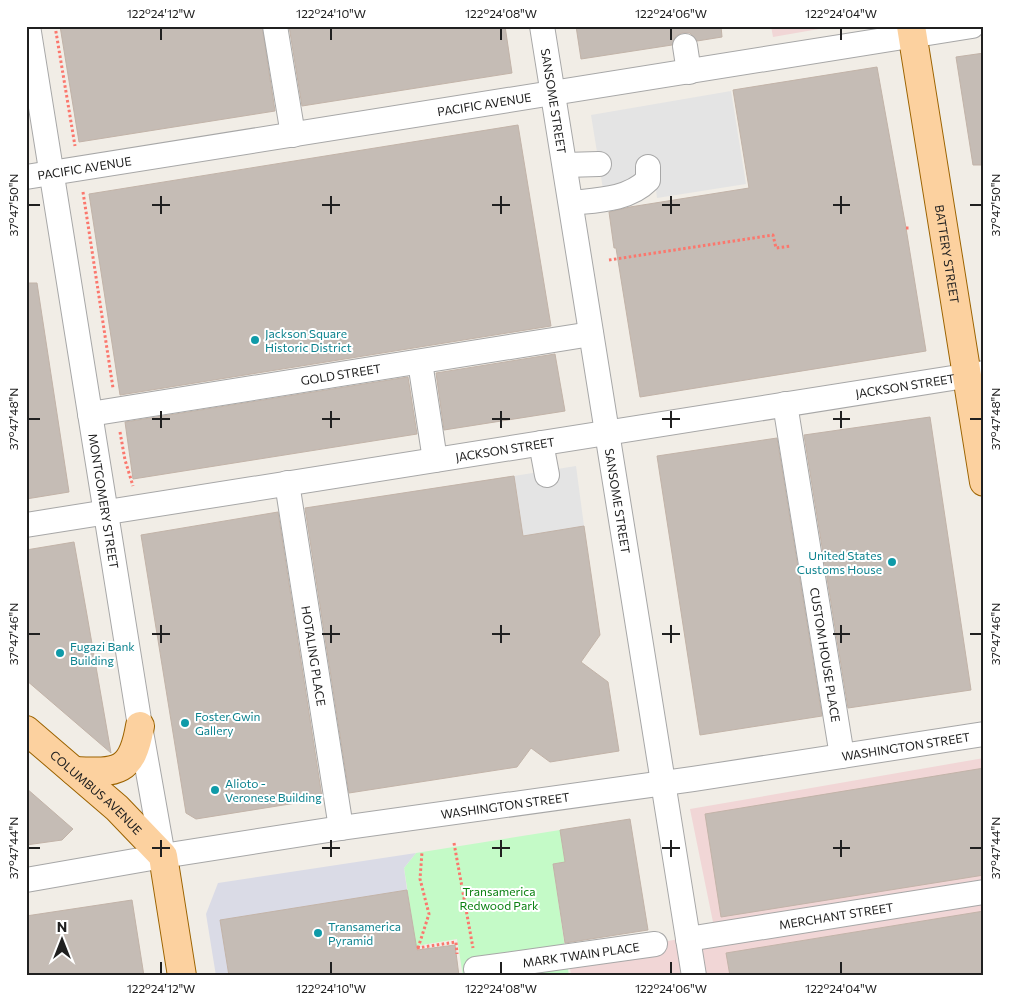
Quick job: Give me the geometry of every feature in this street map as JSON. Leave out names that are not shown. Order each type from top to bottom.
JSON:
[{"type":"main road","name":"BATTERY STREET","points":[[911,31],[975,374],[984,482]]},
{"type":"main road","points":[[74,770],[111,770],[124,766],[133,752],[140,726]]},
{"type":"main road","name":"COLUMBUS AVENUE","points":[[26,730],[118,808],[163,856]]},
{"type":"main road","name":"MONTGOMERY STREET","points":[[163,856],[182,976]]},
{"type":"street","name":"MONTGOMERY STREET","points":[[28,26],[140,726],[163,856]]},
{"type":"street","points":[[275,26],[293,135]]},
{"type":"street","name":"SANSOME STREET","points":[[542,26],[694,976]]},
{"type":"street","name":"PACIFIC AVENUE","points":[[26,177],[689,72],[911,31],[972,26]]},
{"type":"street","points":[[685,46],[689,72]]},
{"type":"street","points":[[565,166],[599,164]]},
{"type":"street","points":[[571,203],[627,195],[639,189],[648,180],[648,167]]},
{"type":"street","name":"GOLD STREET","points":[[90,414],[591,334]]},
{"type":"street","points":[[420,362],[435,460]]},
{"type":"street","name":"JACKSON STREET","points":[[26,526],[975,374]]},
{"type":"street","name":"CUSTOM HOUSE PLACE","points":[[785,404],[842,756]]},
{"type":"street","points":[[541,443],[547,474]]},
{"type":"street","name":"HOTALING PLACE","points":[[287,483],[341,828]]},
{"type":"street","name":"WASHINGTON STREET","points":[[26,880],[341,828],[663,783],[984,734]]},
{"type":"street","name":"MERCHANT STREET","points":[[688,939],[984,892]]},
{"type":"street","name":"MARK TWAIN PLACE","points":[[467,964],[656,944]]},
{"type":"path","points":[[55,26],[75,146]]},
{"type":"path","points":[[82,188],[125,460],[133,486]]},
{"type":"path","points":[[609,260],[773,235],[776,248],[791,246]]},
{"type":"path","points":[[454,843],[467,964]]},
{"type":"path","points":[[422,852],[420,879],[429,914],[418,948],[456,942],[467,964]]},
{"type":"shaded area","points":[[771,26],[836,26],[773,37]]},
{"type":"shaded area","points":[[731,91],[746,184],[657,198],[653,166],[635,169],[636,175],[633,181],[603,189],[591,115]]},
{"type":"shaded area","points":[[576,466],[584,526],[523,536],[514,476]]},
{"type":"shaded area","points":[[984,758],[984,976],[571,976],[569,960],[715,932],[690,809]]},
{"type":"shaded area","points":[[416,853],[404,868],[407,890],[220,920],[229,976],[216,976],[206,914],[218,883]]},
{"type":"green space","name":"Transamerica Redwood Park","points":[[560,830],[565,862],[553,864],[569,976],[463,976],[457,939],[416,946],[404,868],[416,853]]},
{"type":"building","points":[[60,26],[262,26],[275,111],[79,142]]},
{"type":"building","points":[[289,26],[505,26],[512,73],[302,106]]},
{"type":"building","points":[[576,26],[721,26],[722,37],[697,41],[690,33],[682,33],[676,36],[672,45],[581,59]]},
{"type":"building","points":[[984,53],[984,165],[973,165],[956,57]]},
{"type":"building","points":[[877,67],[926,351],[640,397],[609,212],[749,188],[733,90]]},
{"type":"building","points":[[518,125],[551,326],[120,395],[89,194]]},
{"type":"building","points":[[26,283],[37,283],[69,492],[26,499]]},
{"type":"building","points":[[555,354],[565,411],[444,430],[436,373]]},
{"type":"building","points":[[408,377],[417,434],[133,479],[125,422]]},
{"type":"building","name":"United States Customs House","points":[[930,417],[971,690],[848,708],[804,435]]},
{"type":"building","points":[[777,438],[822,716],[700,735],[657,456]]},
{"type":"building","points":[[514,476],[523,536],[584,526],[600,635],[581,662],[608,682],[619,751],[550,762],[531,748],[517,767],[349,793],[305,508]]},
{"type":"building","points":[[278,512],[322,797],[321,799],[196,819],[186,813],[141,535]]},
{"type":"building","name":"Fugazi Bank Building","points":[[74,542],[111,753],[26,680],[26,550]]},
{"type":"building","points":[[984,768],[984,875],[721,917],[705,814]]},
{"type":"building","points":[[26,788],[73,829],[62,840],[26,845]]},
{"type":"building","points":[[630,819],[648,930],[565,943],[553,864],[565,862],[560,830]]},
{"type":"building","name":"Transamerica Pyramid","points":[[407,890],[417,950],[455,945],[459,976],[229,976],[220,920]]},
{"type":"building","points":[[132,900],[144,976],[26,976],[26,916]]},
{"type":"building","points":[[984,911],[984,976],[730,976],[726,953]]},
{"type":"place","name":"Jackson Square Historic District","points":[[255,340]]},
{"type":"place","name":"United States Customs House","points":[[892,562]]},
{"type":"place","name":"Fugazi Bank Building","points":[[60,653]]},
{"type":"place","name":"Foster Gwin Gallery","points":[[185,723]]},
{"type":"place","name":"Alioto - Veronese Building","points":[[215,790]]},
{"type":"place","name":"Transamerica Pyramid","points":[[318,933]]}]
